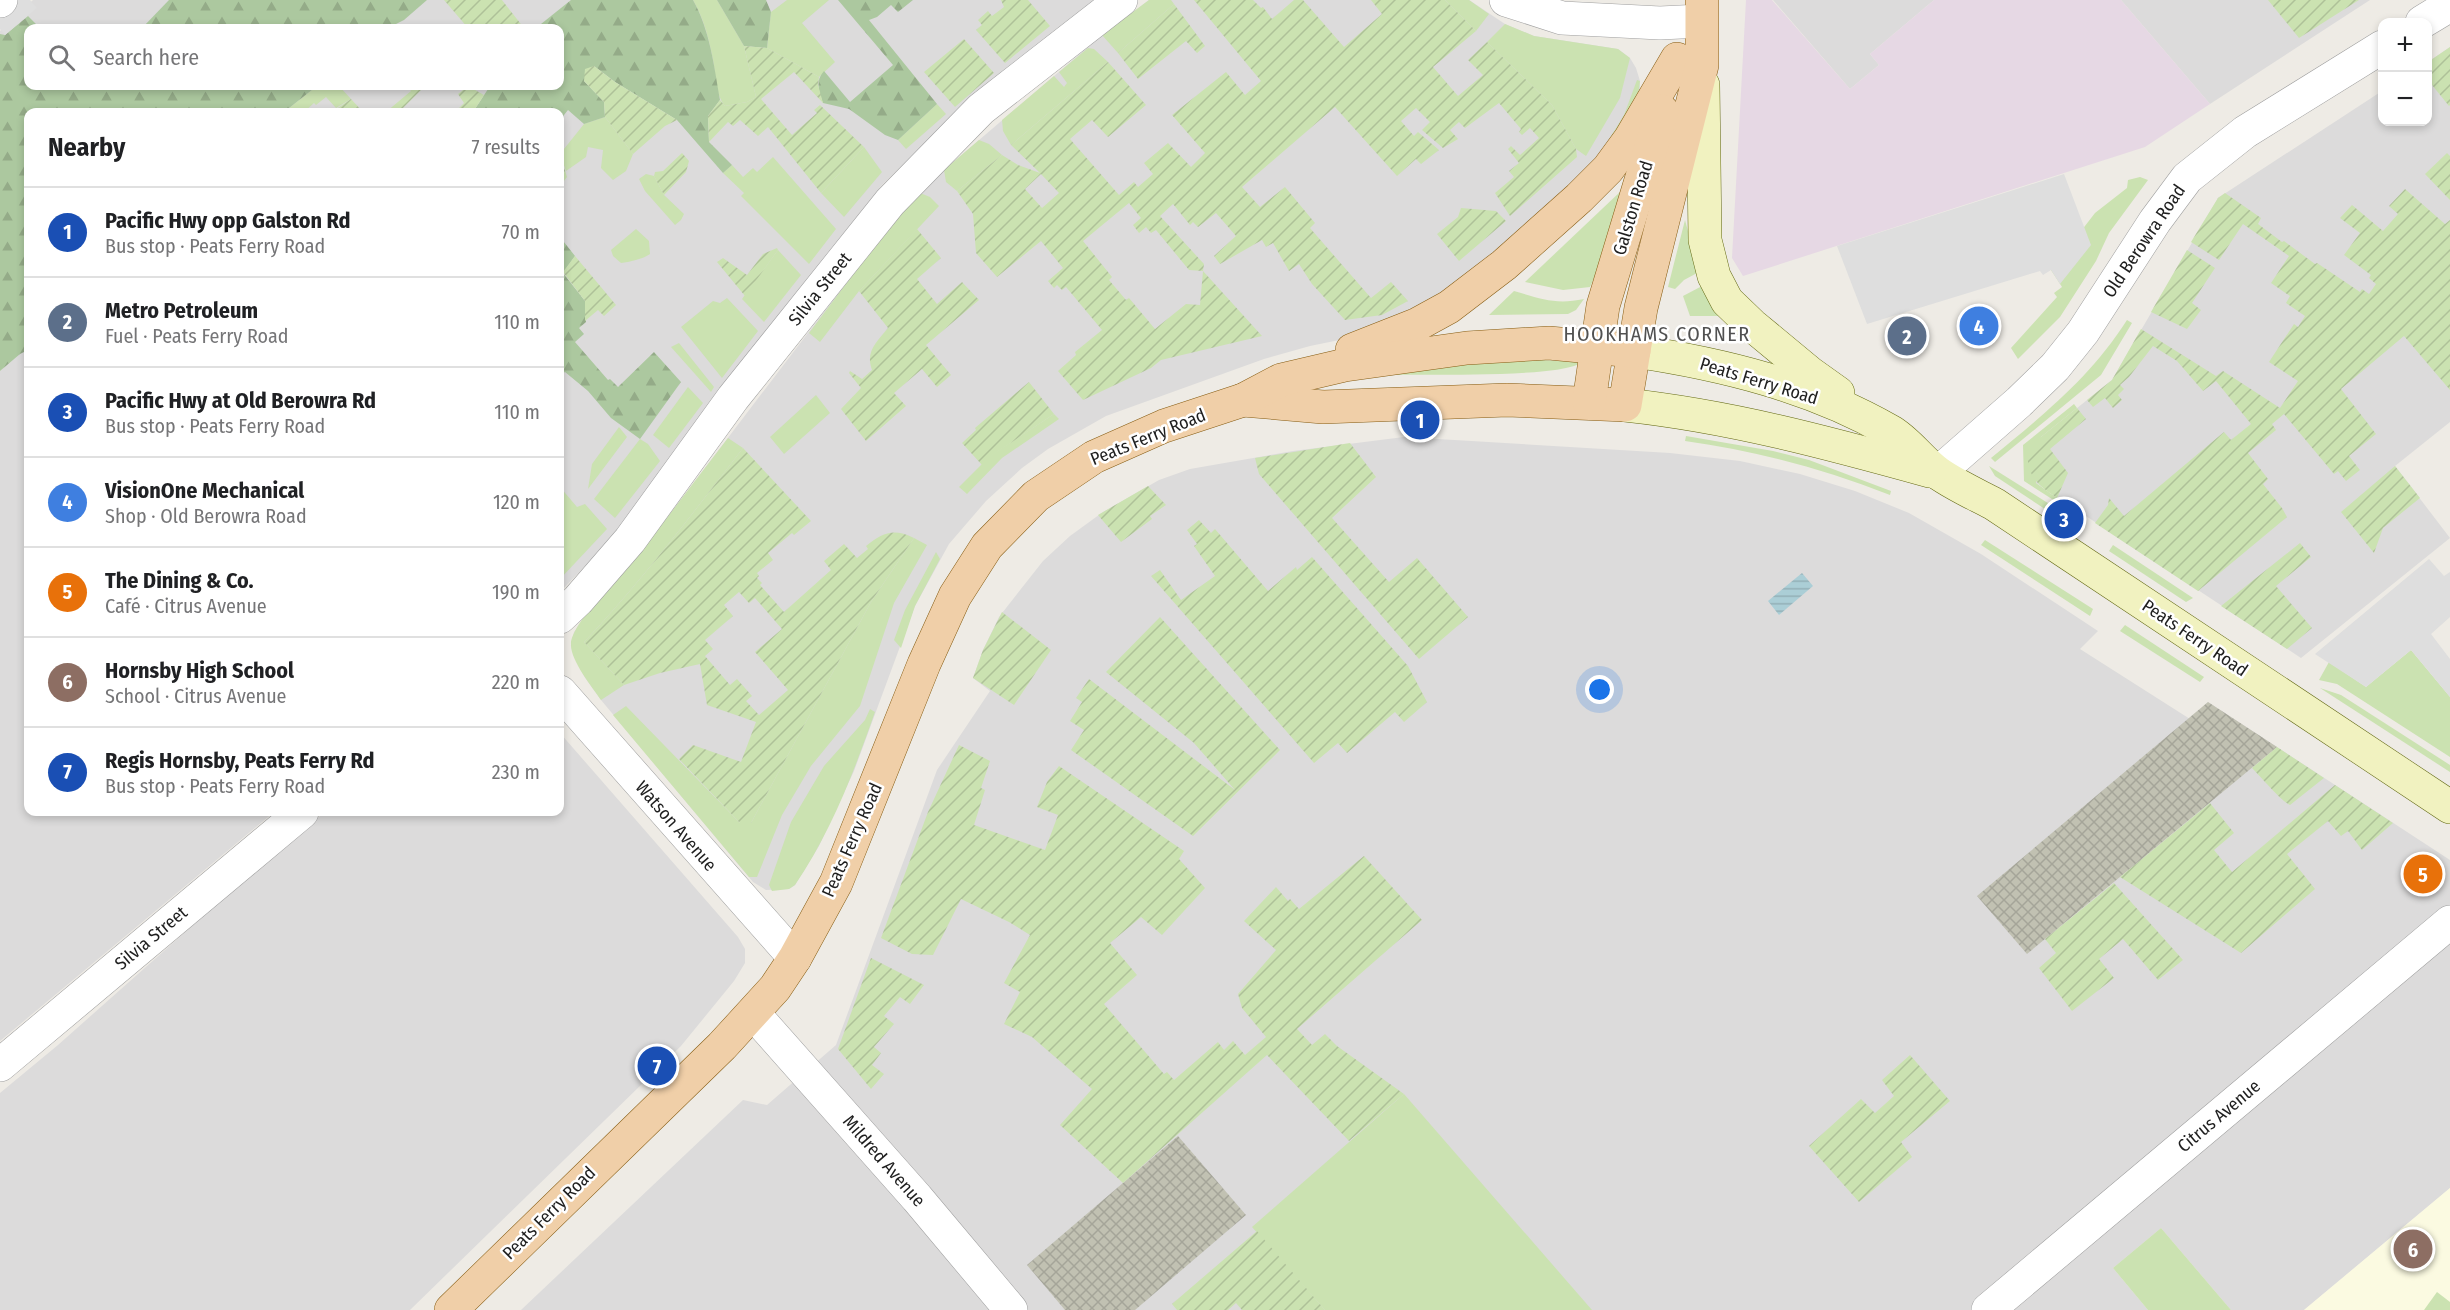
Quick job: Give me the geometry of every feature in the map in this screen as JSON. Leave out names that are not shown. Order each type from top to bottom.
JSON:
[{"type":"main road","name":"Galston Road","points":[[1625,405],[1641,308],[1702,10]]},
{"type":"main road","name":"Galston Road","points":[[1589,402],[1606,294],[1690,62]]},
{"type":"main road","points":[[1281,380],[1418,324],[1449,307],[1504,265],[1608,169],[1649,110],[1690,62]]},
{"type":"main road","points":[[1690,62],[1705,240],[1714,276],[1727,301],[1810,373],[1892,432]]},
{"type":"main road","name":"Peats Ferry Road","points":[[451,1310],[753,1014],[776,988],[836,883],[924,664],[955,596],[987,546],[1036,496],[1094,457],[1164,426],[1243,400],[1281,380],[1345,365],[1467,348],[1549,343],[1634,351],[1721,366],[1763,378],[1843,408],[1892,432],[1938,473],[1994,504],[2450,807]]},
{"type":"main road","name":"Peats Ferry Road","points":[[1243,400],[1323,407],[1507,400],[1589,402],[1675,410],[1762,426],[1938,473]]},
{"type":"street","name":"Silvia Street","points":[[564,613],[630,540],[733,398],[890,202],[981,109],[1121,0]]},
{"type":"street","points":[[1506,0],[1562,18],[1660,23],[1702,10]]},
{"type":"street","points":[[2429,18],[2450,6]]},
{"type":"street","name":"Old Berowra Road","points":[[1938,473],[2055,367],[2082,332],[2155,221],[2187,178],[2245,132],[2378,49]]},
{"type":"street","name":"Watson Avenue","points":[[564,697],[795,958]]},
{"type":"street","name":"Silvia Street","points":[[0,1065],[297,816]]},
{"type":"street","name":"Citrus Avenue","points":[[1988,1310],[2450,922]]},
{"type":"street","name":"Mildred Avenue","points":[[753,1014],[917,1198],[1011,1310]]},
{"type":"shaded area","points":[[15,0],[30,0],[37,8],[5,35],[0,29],[0,13]]},
{"type":"shaded area","points":[[33,0],[1095,0],[918,150],[882,185],[614,536],[564,588],[564,108],[24,108],[24,816],[269,816],[0,1041],[0,371],[20,353],[0,331],[0,31]]},
{"type":"shaded area","points":[[1149,0],[1469,0],[1505,24],[1534,36],[1618,49],[1630,58],[1636,68],[1640,91],[1610,149],[1463,286],[1354,337],[1264,359],[1106,416],[1048,449],[1022,468],[986,501],[949,544],[915,606],[854,771],[819,846],[795,885],[789,889],[766,890],[753,882],[601,700],[584,676],[574,655],[571,645],[574,632],[641,552],[894,220],[944,170],[1102,35]]},
{"type":"shaded area","points":[[1746,0],[1772,0],[1850,89],[1879,65],[1870,54],[1934,0],[2121,0],[2210,104],[2145,147],[1743,276],[1732,258]]},
{"type":"shaded area","points":[[1773,0],[1934,0],[1870,54],[1879,65],[1850,89]]},
{"type":"shaded area","points":[[2121,0],[2370,0],[2210,104]]},
{"type":"shaded area","points":[[2450,47],[2450,422],[2395,466],[2450,538],[2301,658],[2036,483],[2041,437],[2112,380],[2218,198],[2378,94],[2378,126],[2432,126],[2432,59]]},
{"type":"shaded area","points":[[2064,174],[2091,245],[2060,284],[2051,270],[2043,275],[2040,271],[1867,324],[1837,246]]},
{"type":"shaded area","points":[[1404,437],[1670,453],[1740,461],[1800,474],[1855,491],[1909,513],[1981,554],[2098,631],[2080,649],[2190,719],[2208,702],[2450,860],[2450,1188],[2304,1310],[2231,1310],[2161,1228],[2113,1268],[2148,1310],[521,1310],[743,1100],[767,1105],[836,1045],[937,770],[990,691],[973,678],[983,650],[999,617],[1043,561],[1070,536],[1103,512],[1159,480],[1190,469],[1293,451]]},
{"type":"shaded area","points":[[2429,559],[2444,576],[2450,572],[2450,617],[2431,634],[2450,659],[2450,697],[2411,650],[2366,687],[2315,654]]},
{"type":"shaded area","points":[[2208,702],[2277,747],[2027,954],[1977,896]]},
{"type":"shaded area","points":[[564,738],[738,937],[745,949],[745,963],[734,981],[681,1046],[410,1310],[0,1310],[0,1093],[58,1045],[272,855],[320,816],[564,816]]},
{"type":"shaded area","points":[[1178,1136],[1246,1215],[1135,1310],[1065,1310],[1027,1265]]},
{"type":"shaded area","points":[[2450,1188],[2450,1310],[2304,1310]]},
{"type":"green space","points":[[169,0],[427,0],[396,24],[146,24]]},
{"type":"green space","points":[[444,0],[502,0],[521,24],[465,24]]},
{"type":"green space","points":[[571,0],[693,0],[704,24],[720,100],[708,116],[709,142],[732,165],[723,173],[677,120],[615,82],[594,66],[584,81],[604,102],[605,117],[584,124],[568,110],[564,115],[564,108],[476,108],[487,90],[564,90],[564,24],[541,24]]},
{"type":"green space","points":[[693,0],[717,0],[744,46],[756,97],[747,102],[725,106],[718,90],[708,37]]},
{"type":"green space","points":[[717,0],[766,0],[771,12],[767,48],[744,46]]},
{"type":"green space","points":[[787,0],[829,0],[802,23],[835,62],[819,77],[767,48],[771,12]]},
{"type":"green space","points":[[838,0],[913,0],[898,12],[891,5],[877,17],[869,20],[937,104],[898,140],[885,135],[849,109],[823,103],[819,82],[824,71],[850,102],[893,65]]},
{"type":"green space","points":[[1001,0],[1028,0],[1050,26],[1005,63],[976,30],[982,25],[978,20],[988,11],[992,16],[1004,7]]},
{"type":"green space","points":[[1149,0],[1171,0],[1174,4],[1118,53],[1102,35]]},
{"type":"green space","points":[[1194,0],[1253,0],[1261,8],[1263,7],[1272,19],[1294,0],[1303,0],[1344,47],[1382,14],[1371,0],[1445,0],[1476,31],[1433,67],[1458,96],[1483,75],[1468,60],[1487,42],[1552,105],[1576,149],[1577,157],[1510,216],[1495,193],[1514,177],[1509,171],[1519,163],[1508,149],[1511,146],[1520,155],[1539,138],[1530,128],[1522,135],[1519,132],[1521,129],[1499,103],[1465,128],[1459,122],[1450,130],[1458,139],[1443,148],[1422,130],[1430,122],[1416,108],[1401,121],[1414,136],[1418,132],[1439,150],[1421,164],[1416,159],[1397,176],[1335,107],[1242,187],[1260,207],[1285,187],[1315,223],[1310,228],[1371,298],[1391,282],[1408,301],[1382,315],[1345,320],[1312,284],[1299,264],[1289,271],[1273,243],[1266,247],[1262,240],[1220,264],[1214,256],[1236,236],[1216,213],[1198,227],[1193,222],[1190,225],[1173,204],[1160,216],[1204,264],[1203,271],[1262,336],[1161,360],[1151,368],[1083,400],[1058,371],[1076,355],[1075,352],[1102,330],[1066,287],[1062,290],[1057,285],[1054,288],[1048,281],[1063,268],[1041,241],[997,277],[976,253],[973,214],[957,191],[1002,155],[1018,165],[1040,173],[1011,145],[1108,62],[1146,105],[1108,137],[1092,120],[1070,139],[1119,195],[1134,182],[1138,187],[1153,174],[1144,163],[1168,143],[1191,167],[1205,153],[1172,115],[1226,72],[1245,95],[1261,81]],"holes":[[[1041,174],[1059,193],[1042,208],[1025,189]],[[1129,203],[1141,218],[1133,225],[1139,233],[1146,227],[1151,233],[1156,230],[1189,270],[1203,271],[1200,305],[1186,304],[1155,329],[1129,298],[1126,300],[1109,280],[1112,277],[1083,241]]]},
{"type":"green space","points":[[1445,0],[1469,0],[1489,14],[1476,31]]},
{"type":"green space","points":[[2268,0],[2359,0],[2299,38]]},
{"type":"green space","points":[[1174,4],[1205,46],[1197,53],[1186,41],[1138,79],[1118,53]]},
{"type":"green space","points":[[28,16],[36,24],[24,24],[24,90],[312,90],[289,108],[24,108],[24,352],[0,371],[0,34],[5,35]]},
{"type":"green space","points":[[1505,24],[1534,36],[1618,49],[1630,58],[1620,98],[1586,156],[1576,149],[1552,105],[1487,42]]},
{"type":"green space","points":[[964,39],[994,73],[955,107],[924,72]]},
{"type":"green space","points":[[744,46],[767,48],[819,77],[818,85],[823,103],[794,72],[761,99],[792,135],[817,113],[814,110],[820,105],[864,147],[821,193],[768,127],[758,136],[740,120],[733,126],[728,122],[709,142],[708,116],[720,100],[725,106],[747,102],[756,97]]},
{"type":"green space","points":[[2450,47],[2449,106],[2432,85],[2432,59]]},
{"type":"green space","points":[[1088,48],[1094,49],[1108,62],[1011,145],[1003,131],[1002,120],[1054,76],[1064,87],[1067,83],[1059,72]]},
{"type":"green space","points":[[594,66],[615,82],[677,120],[665,126],[633,154],[605,117],[604,102],[584,81],[585,69]]},
{"type":"green space","points":[[1637,80],[1640,81],[1637,103],[1605,146],[1624,115]]},
{"type":"green space","points":[[312,90],[343,90],[351,99],[336,108],[326,97],[308,108],[289,108]]},
{"type":"green space","points":[[421,90],[403,108],[391,108],[411,91]]},
{"type":"green space","points":[[463,90],[475,90],[484,95],[476,108],[459,108],[464,103],[458,94]]},
{"type":"green space","points":[[351,99],[359,108],[338,108]]},
{"type":"green space","points":[[937,104],[946,114],[906,149],[898,140]]},
{"type":"green space","points":[[605,117],[633,154],[626,171],[613,180],[601,168],[603,150],[588,147],[586,157],[566,171],[564,149],[584,124]]},
{"type":"green space","points":[[979,140],[989,144],[1002,155],[957,191],[946,182],[944,170]]},
{"type":"green space","points":[[864,147],[882,172],[844,217],[821,193]]},
{"type":"green space","points":[[682,153],[689,161],[686,172],[664,195],[654,176],[655,172],[663,171]]},
{"type":"green space","points":[[2447,153],[2450,156],[2450,200],[2425,174]]},
{"type":"green space","points":[[773,157],[836,229],[809,264],[741,196],[744,193],[723,173],[732,165],[743,177],[753,168],[757,172]]},
{"type":"green space","points":[[646,174],[654,176],[664,195],[684,214],[675,225],[645,191],[639,179]]},
{"type":"green space","points":[[2140,177],[2148,180],[2109,233],[2096,261],[2060,317],[2018,359],[2011,348],[2057,297],[2054,293],[2062,287],[2051,270],[2095,213],[2127,188],[2128,180]]},
{"type":"green space","points":[[2405,189],[2445,224],[2450,220],[2450,390],[2404,336],[2341,389],[2376,434],[2349,456],[2360,470],[2346,481],[2338,471],[2334,474],[2284,414],[2272,424],[2276,430],[2248,453],[2268,479],[2263,484],[2287,517],[2198,591],[2095,523],[2108,505],[2109,498],[2124,516],[2224,432],[2231,440],[2251,424],[2216,381],[2203,391],[2177,361],[2153,346],[2120,385],[2124,389],[2118,395],[2122,400],[2113,408],[2105,398],[2093,407],[2087,400],[2112,380],[2141,329],[2216,376],[2223,371],[2280,408],[2298,381],[2269,362],[2294,324],[2298,327],[2305,316],[2286,303],[2290,296],[2271,283],[2289,256],[2243,224],[2219,260],[2191,242],[2218,198],[2225,193],[2261,218],[2258,224],[2282,242],[2284,241],[2315,264],[2317,263],[2360,292],[2362,289],[2369,294],[2376,284],[2369,278],[2371,275],[2344,255],[2360,233],[2340,218],[2352,205],[2383,231],[2398,214],[2389,206]]},
{"type":"green space","points":[[1621,191],[1603,258],[1590,287],[1563,290],[1525,282]]},
{"type":"green space","points":[[920,193],[930,197],[939,206],[859,291],[820,342],[809,333],[894,220]]},
{"type":"green space","points":[[1461,208],[1496,211],[1506,221],[1459,261],[1437,234],[1458,217]]},
{"type":"green space","points":[[1685,220],[1699,272],[1684,280],[1675,289],[1668,287]]},
{"type":"green space","points":[[636,229],[649,241],[650,254],[640,259],[621,263],[613,256],[611,250]]},
{"type":"green space","points":[[917,229],[941,258],[917,279],[937,304],[962,282],[979,300],[926,345],[951,375],[937,387],[922,369],[894,393],[906,406],[866,441],[841,409],[861,388],[849,373],[850,371],[862,379],[872,370],[871,352],[888,328],[859,291]]},
{"type":"green space","points":[[564,242],[575,256],[564,272]]},
{"type":"green space","points":[[777,248],[778,250],[745,296],[717,262],[723,258],[747,275],[763,254]]},
{"type":"green space","points":[[778,250],[801,275],[764,322],[742,299]]},
{"type":"green space","points":[[2187,250],[2215,268],[2192,303],[2201,310],[2187,329],[2151,312]]},
{"type":"green space","points":[[575,256],[616,305],[604,316],[598,310],[585,321],[585,301],[564,271]]},
{"type":"green space","points":[[564,274],[585,301],[586,322],[579,328],[584,334],[575,342],[608,380],[610,379],[618,387],[654,352],[681,382],[640,439],[611,418],[588,391],[565,372]]},
{"type":"green space","points":[[1704,285],[1724,316],[1690,316],[1683,296]]},
{"type":"green space","points":[[1514,291],[1557,301],[1584,299],[1576,310],[1568,314],[1489,315]]},
{"type":"green space","points":[[727,298],[758,331],[722,378],[681,327],[713,301],[720,303]]},
{"type":"green space","points":[[2127,320],[2132,323],[2101,375],[1995,462],[1991,458],[2065,395],[2081,378],[2113,341]]},
{"type":"green space","points":[[679,343],[714,387],[711,392],[671,347]]},
{"type":"green space","points":[[1518,359],[1582,362],[1550,371],[1523,373],[1395,375],[1395,372]]},
{"type":"green space","points":[[1029,382],[1054,414],[991,456],[982,465],[962,443],[976,430],[975,428]]},
{"type":"green space","points":[[688,387],[703,403],[669,448],[653,435]]},
{"type":"green space","points":[[816,395],[830,413],[784,454],[770,437]]},
{"type":"green space","points":[[2074,404],[2077,408],[2041,437],[2036,483],[2057,498],[2055,501],[2024,481],[2023,445]]},
{"type":"green space","points":[[2077,408],[2086,419],[2050,449],[2068,473],[2057,498],[2035,480],[2027,453],[2041,437]]},
{"type":"green space","points":[[1054,414],[1059,419],[1002,458],[967,494],[959,487],[990,456]]},
{"type":"green space","points":[[619,427],[627,437],[588,489],[592,464]]},
{"type":"green space","points":[[1686,436],[1773,451],[1809,460],[1891,491],[1890,495],[1789,462],[1685,441]]},
{"type":"green space","points":[[728,438],[743,448],[646,571],[584,642],[624,685],[601,700],[574,658],[571,644],[574,634],[590,609],[642,550]]},
{"type":"green space","points":[[640,439],[648,444],[660,461],[615,518],[594,499]]},
{"type":"green space","points":[[1350,443],[1376,477],[1332,518],[1389,582],[1417,558],[1468,617],[1419,659],[1259,474],[1255,458]]},
{"type":"green space","points":[[743,448],[811,521],[768,553],[773,560],[757,573],[759,576],[757,578],[762,583],[760,585],[784,612],[831,570],[824,561],[844,544],[857,558],[868,549],[866,546],[883,535],[895,532],[914,538],[871,602],[751,823],[740,823],[679,759],[693,745],[741,762],[756,722],[707,705],[700,664],[660,673],[624,685],[584,642],[646,571]],"holes":[[[739,592],[749,603],[755,598],[782,629],[755,652],[788,690],[759,715],[746,701],[752,696],[737,679],[730,685],[705,656],[713,649],[705,640],[733,616],[724,605]]]},
{"type":"green space","points":[[1989,466],[2070,517],[2066,523],[1995,476]]},
{"type":"green space","points":[[2395,466],[2420,498],[2383,528],[2374,553],[2341,512]]},
{"type":"green space","points":[[1148,486],[1166,505],[1150,516],[1152,519],[1121,542],[1098,515]]},
{"type":"green space","points":[[564,492],[577,507],[585,504],[607,529],[564,575]]},
{"type":"green space","points":[[1199,520],[1211,533],[1215,529],[1268,591],[1296,567],[1297,570],[1312,557],[1408,666],[1427,702],[1404,722],[1395,712],[1347,753],[1338,743],[1314,763],[1151,576],[1160,570],[1181,600],[1215,576],[1194,546],[1197,544],[1187,530]]},
{"type":"green space","points":[[914,538],[927,545],[894,603],[860,706],[811,766],[782,815],[757,877],[749,877],[613,715],[626,706],[740,823],[751,823],[871,602]]},
{"type":"green space","points":[[1985,540],[2093,609],[2090,616],[1981,545]]},
{"type":"green space","points":[[2300,543],[2311,557],[2276,586],[2312,628],[2287,649],[2221,606]]},
{"type":"green space","points":[[2113,545],[2193,598],[2186,602],[2109,551]]},
{"type":"green space","points":[[936,552],[940,559],[915,606],[901,648],[894,640],[905,610]]},
{"type":"green space","points":[[1002,612],[1051,650],[1014,705],[973,678],[983,650]]},
{"type":"green space","points":[[1160,617],[1280,750],[1193,836],[1071,750],[1084,730],[1070,721],[1082,702],[1076,698],[1089,679],[1235,790],[1194,743],[1106,672]]},
{"type":"green space","points":[[2125,625],[2204,677],[2200,682],[2120,631]]},
{"type":"green space","points":[[2411,650],[2450,697],[2450,757],[2337,684],[2319,680],[2329,662],[2366,687]]},
{"type":"green space","points":[[2320,688],[2341,695],[2450,765],[2450,772]]},
{"type":"green space","points":[[870,709],[875,712],[859,757],[820,844],[795,885],[789,889],[772,891],[769,885],[791,822],[824,766],[865,720]]},
{"type":"green space","points":[[959,745],[990,761],[981,788],[985,790],[974,825],[1045,850],[1058,815],[1037,807],[1047,782],[1059,766],[1184,851],[1179,859],[1205,888],[1162,935],[1141,917],[1110,943],[1137,975],[1104,1004],[1164,1074],[1167,1072],[1174,1080],[1218,1042],[1224,1050],[1233,1041],[1245,1055],[1266,1037],[1242,1008],[1238,994],[1276,950],[1244,921],[1276,887],[1288,901],[1290,899],[1299,909],[1364,856],[1422,920],[1297,1029],[1312,1045],[1325,1034],[1337,1046],[1404,1094],[1349,1141],[1267,1055],[1123,1183],[1060,1125],[1092,1089],[1032,1037],[1004,1024],[1020,992],[1004,983],[1030,935],[1009,922],[961,899],[933,955],[912,954],[881,938],[928,812]]},
{"type":"green space","points":[[2277,747],[2324,778],[2290,805],[2276,794],[2252,768]]},
{"type":"green space","points":[[2335,785],[2393,823],[2362,850],[2348,831],[2341,836],[2328,821],[2287,854],[2315,889],[2241,953],[2120,877],[2210,803],[2234,833],[2214,850],[2232,872]]},
{"type":"green space","points":[[2114,883],[2183,960],[2158,980],[2123,939],[2099,959],[2114,978],[2072,1011],[2039,968],[2056,953],[2045,939]]},
{"type":"green space","points":[[871,958],[924,985],[910,1004],[900,997],[884,1016],[894,1024],[874,1047],[881,1053],[872,1065],[884,1074],[871,1089],[838,1049]]},
{"type":"green space","points":[[1910,1055],[1950,1101],[1901,1142],[1912,1157],[1859,1202],[1809,1146],[1861,1099],[1875,1113],[1894,1096],[1882,1080]]},
{"type":"green space","points":[[1404,1094],[1592,1310],[1325,1310],[1252,1227]]},
{"type":"green space","points":[[2161,1228],[2231,1310],[2148,1310],[2113,1268]]},
{"type":"green space","points":[[1257,1231],[1325,1310],[1242,1310],[1236,1303],[1228,1310],[1177,1310],[1172,1304]]},
{"type":"green space","points":[[2437,1292],[2450,1302],[2450,1310],[2424,1310]]},
{"type":"water","points":[[1802,573],[1813,586],[1779,615],[1768,601]]},
{"type":"place","name":"VisionOne Mechanical","points":[[1979,326]]},
{"type":"place","name":"Metro Petroleum","points":[[1907,336]]},
{"type":"place","name":"Pacific Hwy opp Galston Rd","points":[[1420,420]]},
{"type":"place","name":"Pacific Hwy at Old Berowra Rd","points":[[2064,519]]},
{"type":"place","name":"The Dining & Co.","points":[[2423,874]]},
{"type":"place","name":"Regis Hornsby, Peats Ferry Rd","points":[[657,1066]]},
{"type":"place","name":"Hornsby High School","points":[[2413,1249]]},
{"type":"district","name":"HOOKHAMS CORNER","points":[[1657,334]]}]
